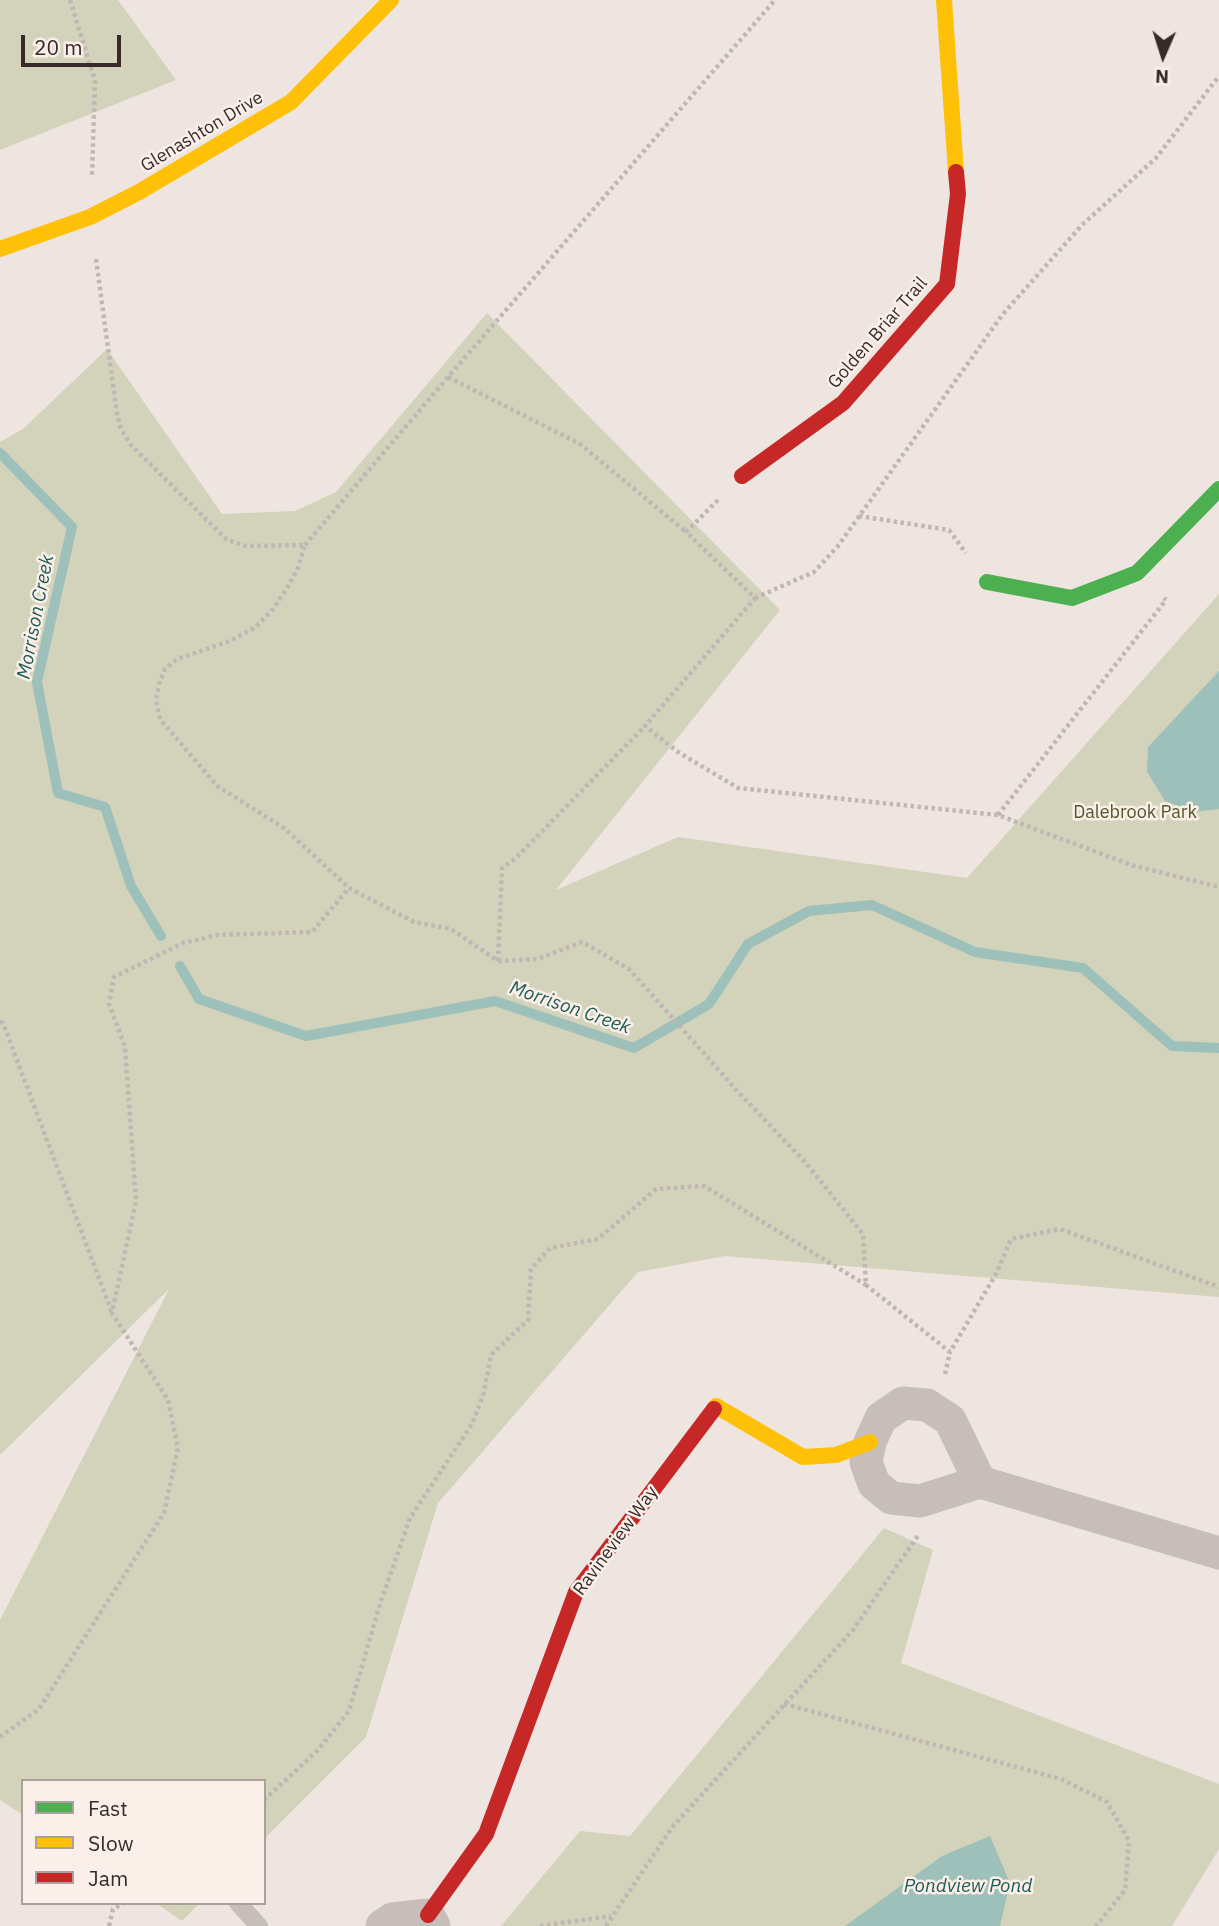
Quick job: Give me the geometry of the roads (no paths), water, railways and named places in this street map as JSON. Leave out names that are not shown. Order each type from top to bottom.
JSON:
[{"type":"street","name":"Glenashton Drive","points":[[0,249],[90,217],[139,192],[291,102],[391,0]]},
{"type":"street","name":"Golden Briar Trail","points":[[743,476],[843,403],[947,284],[958,194],[944,0]]},
{"type":"street","points":[[988,582],[1072,598],[1137,573],[1219,489]]},
{"type":"street","points":[[980,1482],[950,1420],[927,1405],[902,1403],[881,1418],[870,1442],[866,1462],[874,1484],[891,1498],[920,1501],[980,1482],[1219,1553]]},
{"type":"street","name":"Ravineview Way","points":[[431,1920],[486,1834],[576,1592],[716,1406],[803,1457],[836,1455],[870,1442]]},
{"type":"street","points":[[382,1926],[392,1919],[431,1920]]},
{"type":"lane","points":[[240,1905],[259,1926]]},
{"type":"water","points":[[1219,671],[1219,809],[1194,812],[1165,801],[1147,772],[1148,747]]},
{"type":"water","name":"Pondview Pond","points":[[990,1836],[1010,1883],[1000,1926],[845,1926],[942,1856]]},
{"type":"waterway","name":"Morrison Creek","points":[[0,453],[72,527],[37,682],[58,793],[105,807],[131,886],[161,936]]},
{"type":"waterway","name":"Morrison Creek","points":[[180,966],[199,999],[306,1036],[495,1001],[634,1048],[709,1004],[748,944],[809,911],[872,905],[975,952],[1083,968],[1172,1046],[1219,1048]]},
{"type":"park label","name":"Dalebrook Park","points":[[1135,813]]}]
